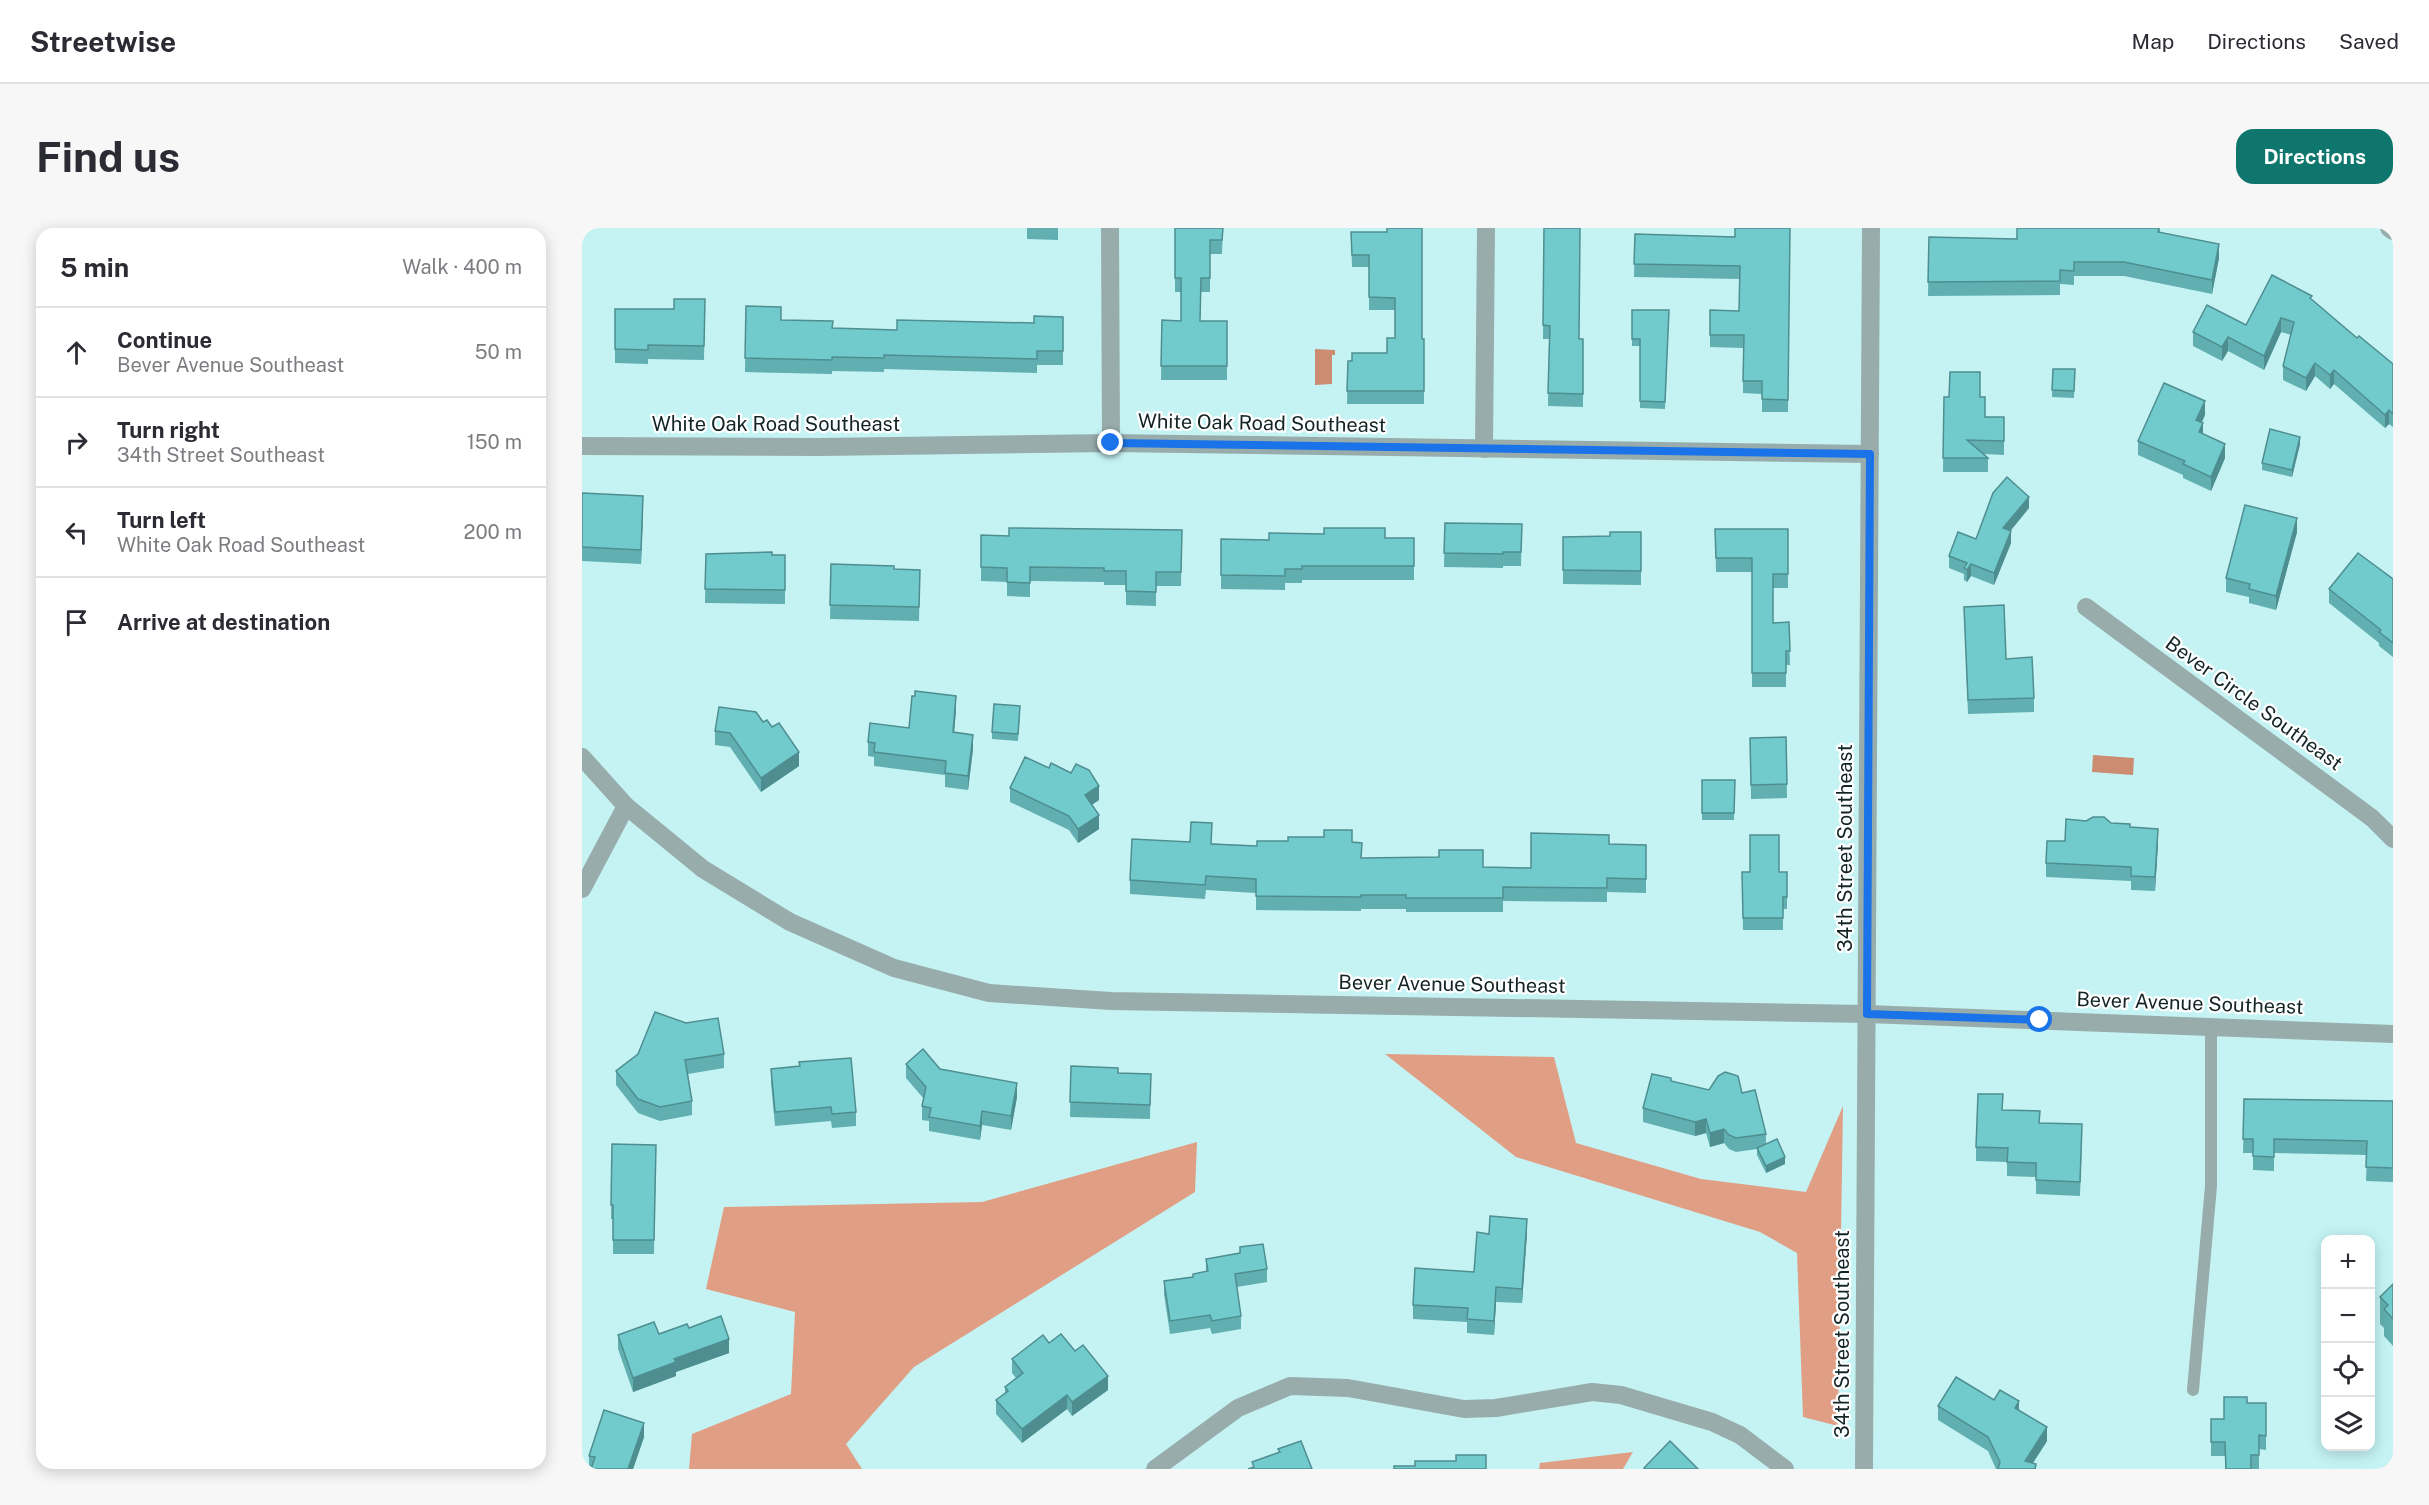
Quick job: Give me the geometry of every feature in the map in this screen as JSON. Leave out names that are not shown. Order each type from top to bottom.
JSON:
[{"type":"street","points":[[1110,228],[1111,443]]},
{"type":"street","points":[[1484,449],[1486,228]]},
{"type":"street","name":"34th Street Southeast","points":[[1864,1469],[1871,228]]},
{"type":"street","points":[[2389,228],[2393,231]]},
{"type":"street","name":"White Oak Road Southeast","points":[[582,446],[820,447],[1111,443],[1870,454]]},
{"type":"street","name":"Bever Circle Southeast","points":[[2086,607],[2372,818],[2393,839]]},
{"type":"street","name":"Bever Avenue Southeast","points":[[582,758],[626,806],[703,869],[790,922],[894,968],[989,993],[1122,1001],[1867,1014],[2393,1034]]},
{"type":"street","points":[[582,889],[626,806]]},
{"type":"street","points":[[1155,1469],[1238,1408],[1290,1386],[1348,1388],[1464,1409],[1496,1408],[1592,1392],[1622,1395],[1712,1422],[1740,1435],[1785,1469]]},
{"type":"lane","points":[[2193,1390],[2211,1186],[2211,1026]]},
{"type":"shaded area","points":[[1315,349],[1335,350],[1335,355],[1332,355],[1332,384],[1315,385]]},
{"type":"shaded area","points":[[2093,755],[2134,758],[2133,775],[2092,772]]},
{"type":"shaded area","points":[[1385,1054],[1554,1057],[1576,1143],[1701,1179],[1806,1192],[1843,1106],[1838,1426],[1803,1417],[1797,1253],[1760,1232],[1516,1157]]},
{"type":"shaded area","points":[[1197,1142],[1195,1192],[914,1367],[846,1444],[862,1469],[689,1469],[692,1434],[791,1394],[795,1312],[706,1289],[724,1207],[982,1202]]},
{"type":"shaded area","points":[[1633,1452],[1623,1469],[1539,1469],[1540,1463]]},
{"type":"building","points":[[1175,228],[1223,228],[1222,240],[1210,240],[1210,278],[1201,278],[1200,321],[1227,321],[1227,366],[1161,366],[1162,320],[1181,321],[1181,278],[1175,278]]},
{"type":"building","points":[[1387,228],[1422,228],[1424,391],[1347,391],[1348,361],[1352,361],[1352,353],[1387,353],[1387,338],[1395,338],[1395,298],[1369,297],[1369,255],[1352,255],[1351,232],[1387,232]]},
{"type":"building","points":[[1544,228],[1580,228],[1579,339],[1583,339],[1583,394],[1548,393],[1550,326],[1543,325]]},
{"type":"building","points":[[1735,228],[1790,228],[1788,400],[1762,399],[1762,381],[1743,381],[1744,335],[1710,335],[1710,310],[1739,311],[1740,266],[1634,264],[1635,234],[1735,237]]},
{"type":"building","points":[[2017,228],[2159,228],[2158,232],[2219,244],[2212,280],[2124,262],[2074,262],[2074,271],[2060,270],[2060,281],[1928,282],[1929,237],[2017,239]]},
{"type":"building","points":[[2272,275],[2312,296],[2310,298],[2357,338],[2359,336],[2393,364],[2393,414],[2389,410],[2385,415],[2334,370],[2330,375],[2315,363],[2306,378],[2283,366],[2294,322],[2281,318],[2264,356],[2228,337],[2222,347],[2193,332],[2207,305],[2246,325]]},
{"type":"building","points":[[674,299],[705,299],[704,346],[648,345],[648,350],[615,349],[615,309],[674,309]]},
{"type":"building","points":[[746,306],[781,307],[781,320],[833,321],[832,328],[897,330],[897,320],[1034,323],[1034,316],[1063,317],[1063,351],[1037,351],[1037,359],[884,355],[884,358],[832,357],[832,360],[745,358]]},
{"type":"building","points":[[1632,310],[1669,310],[1665,402],[1640,401],[1640,339],[1632,339]]},
{"type":"building","points":[[2053,369],[2075,369],[2074,391],[2052,390]]},
{"type":"building","points":[[1950,372],[1980,372],[1980,397],[1985,397],[1985,417],[2004,417],[2004,441],[1967,440],[1988,458],[1943,458],[1944,397],[1949,397]]},
{"type":"building","points":[[2164,383],[2205,401],[2196,420],[2203,423],[2199,432],[2225,444],[2211,477],[2183,464],[2185,461],[2138,441]]},
{"type":"building","points":[[2270,429],[2300,437],[2292,470],[2262,463]]},
{"type":"building","points":[[2007,477],[2029,497],[2003,528],[2011,531],[1994,573],[1971,564],[1967,570],[1964,568],[1967,563],[1949,556],[1958,532],[1976,539],[1993,493]]},
{"type":"building","points":[[582,493],[643,496],[641,550],[582,547]]},
{"type":"building","points":[[2245,505],[2297,518],[2276,596],[2249,589],[2250,584],[2226,578]]},
{"type":"building","points":[[1445,523],[1522,524],[1521,552],[1444,553]]},
{"type":"building","points":[[1009,528],[1182,530],[1181,572],[1156,572],[1156,592],[1126,591],[1126,571],[1104,571],[1104,568],[1030,567],[1030,583],[1007,582],[1007,568],[981,567],[981,535],[1009,536]]},
{"type":"building","points":[[1324,528],[1385,528],[1385,538],[1414,538],[1414,566],[1302,566],[1302,569],[1285,569],[1285,576],[1221,575],[1221,539],[1269,540],[1269,533],[1324,534]]},
{"type":"building","points":[[1715,529],[1788,529],[1788,574],[1773,574],[1773,623],[1789,622],[1790,651],[1786,651],[1786,673],[1752,673],[1752,558],[1716,558]]},
{"type":"building","points":[[1610,532],[1641,532],[1641,571],[1563,570],[1563,537],[1610,536]]},
{"type":"building","points":[[772,552],[772,555],[785,555],[785,590],[705,589],[706,554]]},
{"type":"building","points":[[2358,553],[2393,579],[2393,643],[2379,632],[2381,630],[2329,589]]},
{"type":"building","points":[[831,564],[894,566],[894,569],[920,570],[919,607],[830,605]]},
{"type":"building","points":[[2004,605],[2006,659],[2032,657],[2034,698],[1968,700],[1964,607]]},
{"type":"building","points":[[915,691],[956,696],[953,732],[973,735],[968,776],[945,773],[946,761],[874,752],[875,743],[868,742],[870,723],[909,728],[912,696],[915,696]]},
{"type":"building","points":[[994,704],[1020,706],[1018,734],[992,732]]},
{"type":"building","points":[[719,707],[756,712],[763,722],[767,720],[772,727],[779,723],[799,752],[761,778],[730,733],[715,731]]},
{"type":"building","points":[[1786,737],[1787,784],[1751,785],[1750,738]]},
{"type":"building","points":[[1025,757],[1049,768],[1051,763],[1071,773],[1076,764],[1089,770],[1099,786],[1085,795],[1099,815],[1078,829],[1069,816],[1010,788]]},
{"type":"building","points":[[1702,780],[1735,780],[1734,813],[1702,813]]},
{"type":"building","points":[[2093,817],[2104,817],[2111,823],[2130,824],[2130,827],[2158,829],[2155,877],[2131,876],[2131,867],[2046,863],[2047,841],[2065,841],[2066,819],[2086,821]]},
{"type":"building","points":[[1191,822],[1212,823],[1211,844],[1257,846],[1257,841],[1288,841],[1288,837],[1324,837],[1324,830],[1352,830],[1352,842],[1362,843],[1361,858],[1439,857],[1439,850],[1483,850],[1483,867],[1531,868],[1531,833],[1609,835],[1609,844],[1646,845],[1646,879],[1607,878],[1607,888],[1503,887],[1503,898],[1406,898],[1406,895],[1256,896],[1256,879],[1206,876],[1205,885],[1130,880],[1132,839],[1190,842]]},
{"type":"building","points":[[1750,835],[1779,835],[1779,872],[1787,872],[1787,897],[1783,897],[1783,918],[1743,918],[1742,872],[1750,872]]},
{"type":"building","points":[[655,1012],[686,1023],[718,1018],[724,1054],[685,1060],[692,1101],[660,1107],[638,1099],[616,1071],[638,1054]]},
{"type":"building","points":[[923,1049],[940,1069],[1017,1083],[1011,1116],[982,1111],[980,1126],[929,1117],[931,1108],[922,1106],[926,1087],[906,1064]]},
{"type":"building","points":[[851,1058],[856,1112],[832,1114],[831,1107],[775,1112],[771,1069],[800,1066],[799,1062]]},
{"type":"building","points":[[1071,1066],[1118,1068],[1118,1073],[1151,1074],[1150,1105],[1070,1102]]},
{"type":"building","points":[[1725,1072],[1738,1076],[1742,1093],[1755,1090],[1766,1134],[1736,1138],[1724,1129],[1710,1133],[1706,1119],[1695,1122],[1643,1108],[1652,1074],[1709,1090],[1718,1076]]},
{"type":"building","points":[[1978,1094],[2003,1094],[2002,1110],[2040,1111],[2039,1123],[2082,1124],[2080,1182],[2036,1180],[2036,1163],[2007,1162],[2008,1148],[1976,1147]]},
{"type":"building","points":[[2244,1099],[2393,1101],[2393,1168],[2366,1167],[2367,1141],[2274,1139],[2274,1157],[2253,1156],[2253,1139],[2243,1139]]},
{"type":"building","points":[[1777,1139],[1785,1157],[1766,1166],[1757,1148]]},
{"type":"building","points":[[612,1144],[656,1145],[654,1240],[613,1240]]},
{"type":"building","points":[[1490,1216],[1527,1219],[1522,1289],[1496,1287],[1494,1321],[1467,1319],[1468,1308],[1413,1305],[1415,1268],[1474,1272],[1477,1232],[1489,1234]]},
{"type":"building","points":[[1263,1244],[1267,1269],[1235,1274],[1241,1316],[1212,1321],[1210,1315],[1170,1321],[1164,1281],[1193,1277],[1193,1274],[1208,1271],[1206,1259],[1240,1253],[1240,1247]]},
{"type":"building","points":[[2393,1284],[2393,1319],[2384,1309],[2388,1305],[2380,1297]]},
{"type":"building","points":[[721,1316],[729,1339],[674,1359],[676,1362],[633,1378],[618,1335],[654,1322],[659,1334],[687,1324],[689,1328]]},
{"type":"building","points":[[1061,1334],[1075,1351],[1083,1345],[1108,1376],[1072,1402],[1067,1395],[1022,1429],[996,1400],[1008,1391],[1005,1387],[1023,1373],[1012,1359],[1043,1335],[1049,1343]]},
{"type":"building","points":[[1956,1377],[1994,1400],[2000,1390],[2019,1401],[2015,1408],[2047,1427],[2025,1461],[2036,1464],[2035,1469],[1998,1469],[2000,1462],[1988,1437],[1938,1406]]},
{"type":"building","points":[[2224,1397],[2247,1397],[2247,1403],[2266,1403],[2266,1436],[2259,1435],[2259,1455],[2251,1455],[2251,1469],[2226,1469],[2225,1442],[2211,1442],[2211,1419],[2224,1419]]},
{"type":"building","points":[[604,1410],[644,1423],[628,1469],[591,1469],[595,1457],[589,1456]]},
{"type":"building","points":[[1301,1441],[1312,1469],[1248,1469],[1254,1467],[1252,1462],[1280,1452],[1278,1449]]},
{"type":"building","points":[[1670,1441],[1698,1469],[1644,1468]]},
{"type":"building","points":[[1456,1455],[1486,1455],[1486,1469],[1394,1469],[1394,1466],[1415,1466],[1415,1461],[1456,1461]]},
{"type":"route","points":[[1111,443],[1870,454],[1867,1014],[2040,1020]]}]
